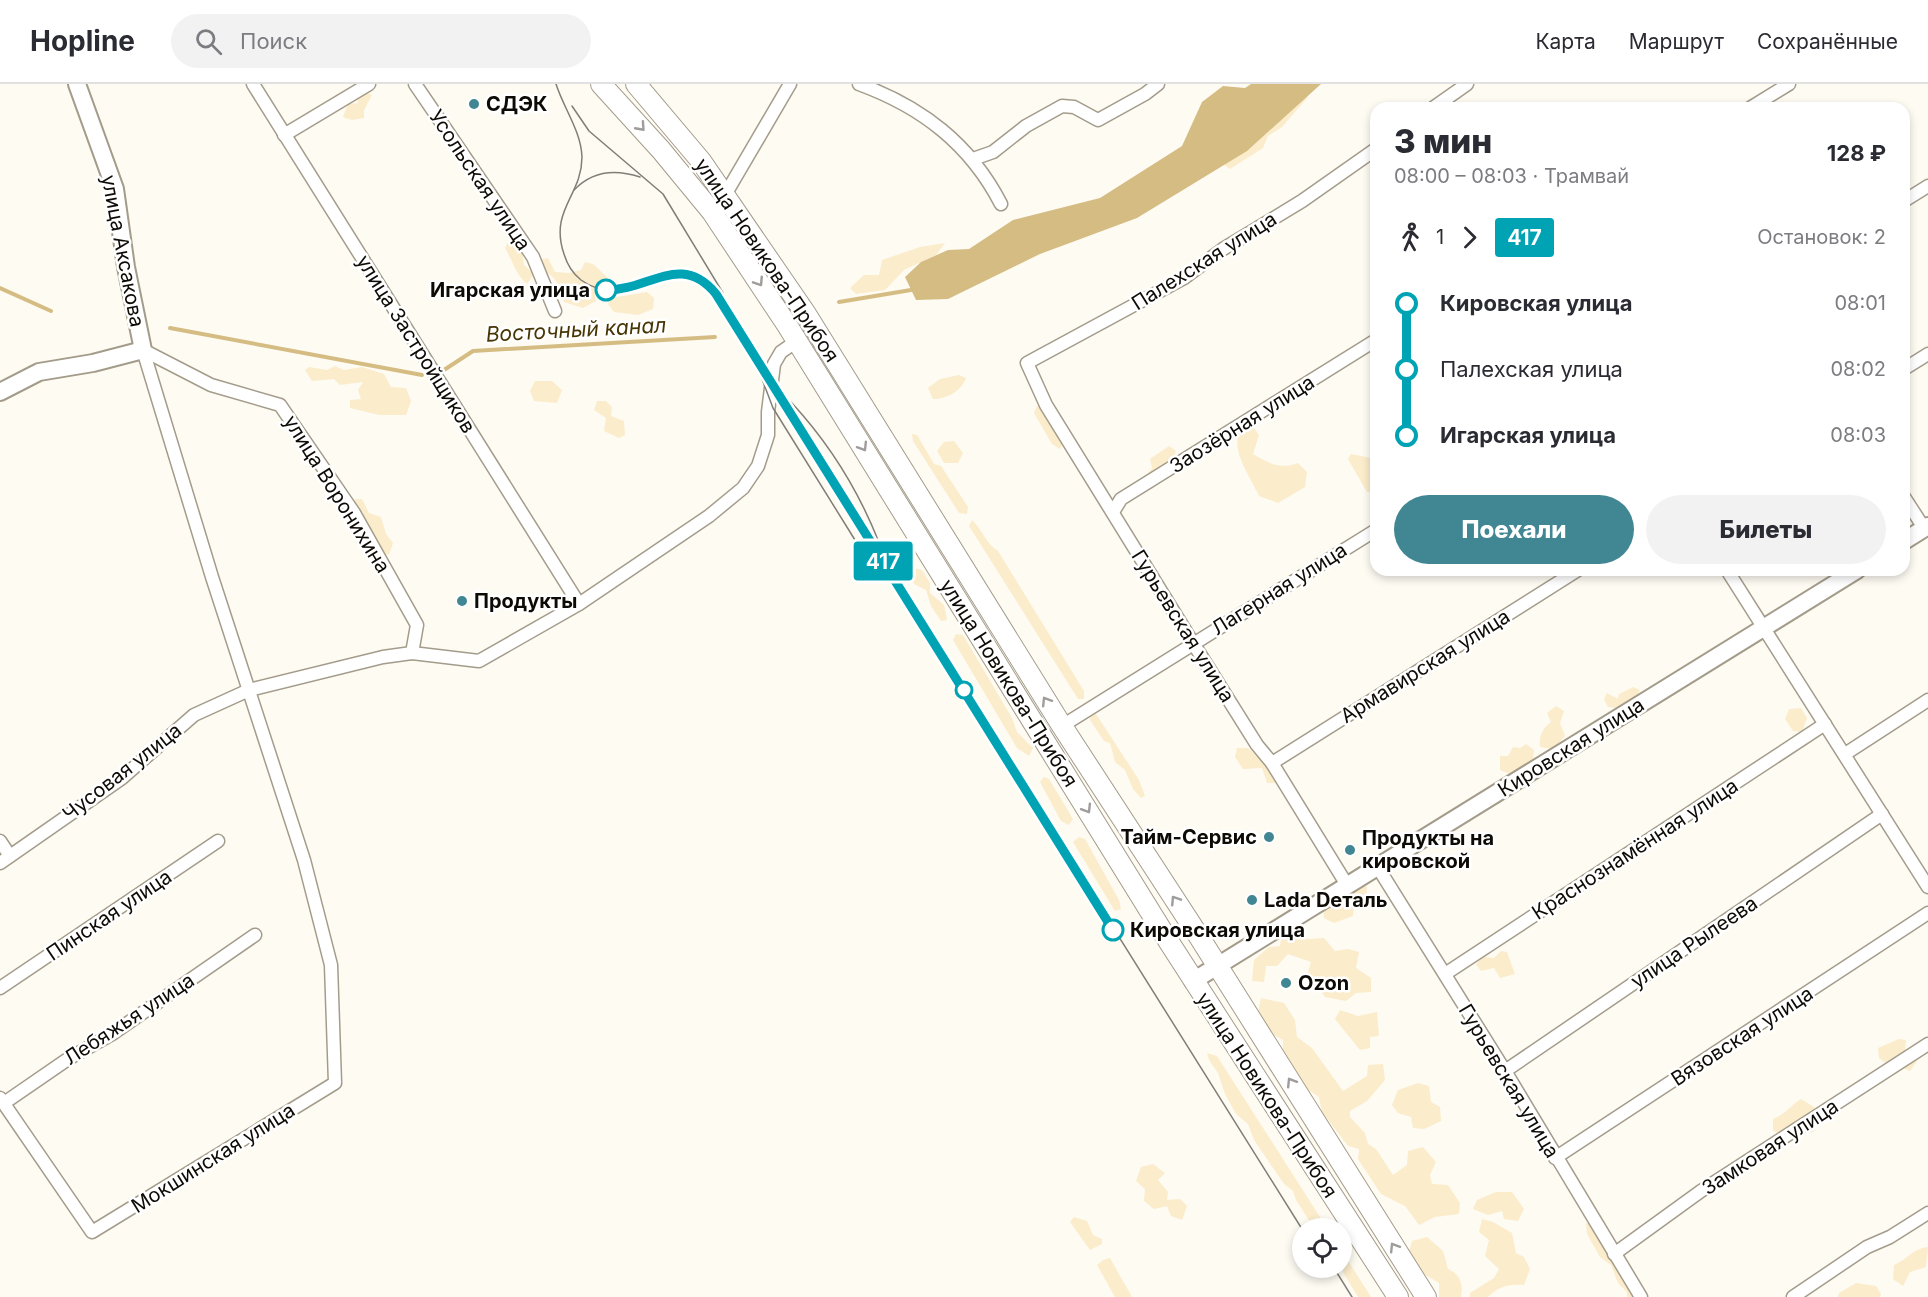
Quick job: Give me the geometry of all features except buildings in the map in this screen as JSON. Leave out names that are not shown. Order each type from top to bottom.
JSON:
[{"type":"main road","name":"улица Новикова-Прибоя","points":[[601,84],[661,150],[712,212],[797,341],[1193,981],[1398,1297]]},
{"type":"main road","name":"улица Новикова-Прибоя","points":[[636,84],[694,152],[806,314],[1062,726],[1426,1297]]},
{"type":"street","name":"улица Аксакова","points":[[77,84],[115,189],[126,267],[143,350]]},
{"type":"street","name":"улица Застройщиков","points":[[254,84],[579,604]]},
{"type":"street","points":[[284,135],[369,84]]},
{"type":"street","name":"Усольская улица","points":[[415,84],[533,257],[555,311]]},
{"type":"street","points":[[725,195],[790,84]]},
{"type":"street","points":[[859,84],[893,96],[950,135],[973,159],[1001,204]]},
{"type":"street","points":[[973,159],[993,152],[1026,126],[1062,106],[1074,107],[1098,120],[1145,94],[1158,84]]},
{"type":"street","points":[[1442,102],[1467,84]]},
{"type":"street","points":[[1760,102],[1789,84]]},
{"type":"street","name":"Палехская улица","points":[[1027,363],[1184,278],[1223,249],[1302,201],[1370,153]]},
{"type":"street","points":[[1910,197],[1928,186]]},
{"type":"street","name":"Чусовая улица","points":[[5,860],[122,778],[194,716],[249,690],[382,657],[412,653],[479,661],[579,604],[709,516],[743,488],[758,466],[768,435],[768,412],[774,364],[781,352],[797,341]]},
{"type":"street","name":"Заозёрная улица","points":[[1113,512],[1121,499],[1370,344]]},
{"type":"street","points":[[0,392],[39,372],[93,363],[143,350],[249,690]]},
{"type":"street","name":"улица Воронихина","points":[[143,350],[211,385],[280,405],[354,513],[417,626],[412,653]]},
{"type":"street","points":[[1910,365],[1928,354]]},
{"type":"street","name":"Гурьевская улица","points":[[1027,363],[1046,405],[1193,643],[1257,745],[1272,763],[1347,885]]},
{"type":"street","points":[[1910,505],[1926,527],[1910,537]]},
{"type":"street","name":"Лагерная улица","points":[[1062,726],[1370,534]]},
{"type":"street","name":"Армавирская улица","points":[[1272,763],[1568,576]]},
{"type":"street","points":[[1731,576],[1928,887]]},
{"type":"street","name":"Кировская улица","points":[[1193,981],[1218,968],[1377,866],[1847,576]]},
{"type":"street","name":"Мокшинская улица","points":[[2,1101],[92,1232],[335,1083],[331,964],[304,860],[249,690]]},
{"type":"street","points":[[1845,754],[1928,700]]},
{"type":"street","name":"Краснознамённая улица","points":[[1445,974],[1825,723]]},
{"type":"street","name":"улица Рылеева","points":[[1505,1071],[1882,814]]},
{"type":"street","points":[[0,841],[5,860]]},
{"type":"street","name":"Пинская улица","points":[[0,988],[218,841]]},
{"type":"street","name":"Гурьевская улица","points":[[1377,866],[1505,1071],[1555,1158],[1641,1297]]},
{"type":"street","name":"Вязовская улица","points":[[1555,1158],[1928,914]]},
{"type":"street","name":"Лебяжья улица","points":[[2,1101],[112,1034],[255,935]]},
{"type":"street","name":"Замковая улица","points":[[1614,1254],[1701,1191],[1928,1044]]},
{"type":"street","points":[[1793,1297],[1868,1247],[1890,1238],[1928,1213]]},
{"type":"shaded area","points":[[1251,84],[1321,84],[1247,151],[1137,218],[1040,254],[948,299],[916,300],[905,277],[921,262],[948,250],[969,249],[1013,220],[1100,198],[1182,146],[1202,102],[1223,86],[1245,88]]},
{"type":"shaded area","points":[[363,91],[372,95],[364,110],[364,118],[352,120],[343,117],[348,104],[358,103],[357,96]]},
{"type":"shaded area","points":[[1301,93],[1308,97],[1282,127],[1268,136],[1263,148],[1230,169],[1223,164]]},
{"type":"shaded area","points":[[509,239],[521,246],[524,265],[534,274],[527,284],[517,272],[505,248]]},
{"type":"shaded area","points":[[945,243],[936,255],[904,270],[885,290],[856,294],[850,288],[864,275],[879,275],[882,260],[920,247]]},
{"type":"shaded area","points":[[548,258],[555,272],[569,273],[581,270],[585,262],[593,264],[608,278],[605,286],[595,292],[596,301],[583,308],[564,302],[557,282],[541,269],[539,260]]},
{"type":"shaded area","points":[[647,292],[654,298],[653,309],[638,315],[614,312],[608,304],[611,298]]},
{"type":"shaded area","points":[[335,366],[344,370],[362,367],[384,374],[391,387],[406,388],[411,401],[406,415],[379,415],[350,408],[350,400],[361,399],[358,390],[363,382],[340,385],[334,379],[312,381],[305,370],[309,367],[327,370]]},
{"type":"shaded area","points":[[959,375],[966,378],[957,390],[948,396],[933,399],[928,388],[940,379]]},
{"type":"shaded area","points":[[535,381],[552,381],[562,390],[557,403],[534,401],[530,391]]},
{"type":"shaded area","points":[[597,401],[606,401],[612,407],[611,416],[624,421],[625,435],[619,438],[604,431],[606,418],[594,410]]},
{"type":"shaded area","points":[[1037,406],[1043,406],[1055,428],[1065,439],[1060,449],[1052,444],[1034,413]]},
{"type":"shaded area","points":[[1251,424],[1259,435],[1253,454],[1280,466],[1298,463],[1307,472],[1305,487],[1278,503],[1259,496],[1240,457],[1238,438],[1242,430]]},
{"type":"shaded area","points":[[912,434],[917,435],[934,464],[941,466],[968,507],[967,514],[959,513],[913,441]]},
{"type":"shaded area","points":[[954,441],[963,453],[958,463],[944,463],[937,451],[944,442]]},
{"type":"shaded area","points":[[1169,446],[1176,451],[1172,463],[1156,470],[1160,481],[1152,489],[1143,479],[1152,468],[1150,459]]},
{"type":"shaded area","points":[[1351,454],[1370,458],[1370,492],[1367,492],[1348,459]]},
{"type":"shaded area","points":[[355,499],[362,499],[369,513],[381,517],[386,534],[393,543],[389,555],[378,552],[374,542],[360,540],[356,531],[363,512],[353,507]]},
{"type":"shaded area","points":[[972,520],[998,551],[1084,691],[1084,699],[1078,699],[969,526]]},
{"type":"shaded area","points":[[914,568],[922,570],[930,583],[930,593],[944,605],[947,620],[941,621],[931,606],[926,590],[914,584],[911,572]]},
{"type":"shaded area","points":[[956,634],[963,635],[1012,718],[1017,732],[1033,748],[1029,756],[1017,748],[953,640]]},
{"type":"shaded area","points":[[1633,687],[1640,690],[1636,698],[1617,708],[1608,707],[1604,699],[1607,693],[1618,699],[1619,694]]},
{"type":"shaded area","points":[[1556,706],[1564,711],[1560,723],[1565,736],[1553,749],[1540,747],[1542,733],[1551,722],[1547,713]]},
{"type":"shaded area","points":[[1801,708],[1807,718],[1802,732],[1793,731],[1785,719],[1789,709]]},
{"type":"shaded area","points":[[1091,714],[1096,714],[1139,780],[1145,796],[1141,798],[1133,789],[1125,770],[1115,762],[1110,743],[1104,741],[1090,720]]},
{"type":"shaded area","points":[[1526,744],[1534,750],[1533,760],[1510,774],[1500,770],[1500,756],[1508,756],[1513,747],[1520,748]]},
{"type":"shaded area","points":[[1237,748],[1248,748],[1267,766],[1276,783],[1267,783],[1262,768],[1243,769],[1235,757]]},
{"type":"shaded area","points":[[1044,777],[1049,779],[1073,819],[1069,825],[1061,821],[1040,782]]},
{"type":"shaded area","points":[[1079,837],[1085,839],[1119,900],[1121,909],[1115,911],[1073,842]]},
{"type":"shaded area","points":[[1360,883],[1367,887],[1366,899],[1354,903],[1353,916],[1334,923],[1324,918],[1323,906],[1332,899],[1344,900],[1349,891]]},
{"type":"shaded area","points":[[1291,935],[1310,939],[1324,938],[1335,951],[1348,949],[1359,952],[1356,968],[1371,978],[1371,992],[1356,993],[1346,1001],[1325,997],[1308,972],[1311,962],[1288,954],[1277,966],[1266,966],[1264,982],[1252,981],[1254,960],[1269,947],[1280,946],[1281,939]]},
{"type":"shaded area","points":[[1501,951],[1507,952],[1515,974],[1500,978],[1494,968],[1481,971],[1476,964],[1483,957],[1494,958]]},
{"type":"shaded area","points":[[1261,998],[1284,1003],[1295,1020],[1297,1037],[1312,1048],[1343,1091],[1367,1076],[1368,1065],[1383,1064],[1385,1080],[1367,1101],[1350,1111],[1350,1117],[1365,1133],[1368,1144],[1376,1149],[1393,1175],[1407,1165],[1408,1151],[1423,1147],[1436,1162],[1430,1175],[1432,1184],[1448,1185],[1460,1203],[1459,1214],[1435,1217],[1419,1225],[1405,1206],[1381,1194],[1358,1159],[1359,1149],[1348,1146],[1322,1112],[1319,1097],[1301,1085],[1283,1050],[1283,1040],[1272,1034],[1258,1013]]},
{"type":"shaded area","points":[[1340,1010],[1358,1016],[1377,1012],[1379,1036],[1370,1037],[1370,1048],[1360,1050],[1335,1019]]},
{"type":"shaded area","points":[[1899,1039],[1906,1040],[1905,1051],[1912,1052],[1917,1061],[1910,1071],[1902,1068],[1899,1058],[1887,1064],[1879,1058],[1878,1048]]},
{"type":"shaded area","points":[[1207,1053],[1217,1056],[1321,1218],[1308,1218],[1293,1191],[1284,1184],[1254,1140],[1248,1124],[1236,1114],[1225,1094],[1218,1073]]},
{"type":"shaded area","points":[[1418,1083],[1429,1086],[1431,1102],[1440,1107],[1441,1121],[1424,1129],[1413,1128],[1411,1117],[1398,1113],[1392,1105],[1398,1090]]},
{"type":"shaded area","points":[[1801,1099],[1814,1107],[1818,1123],[1813,1132],[1803,1134],[1797,1123],[1786,1128],[1782,1134],[1773,1131],[1773,1119]]},
{"type":"shaded area","points":[[1153,1164],[1165,1173],[1158,1180],[1168,1192],[1167,1200],[1180,1199],[1187,1206],[1182,1220],[1171,1216],[1167,1206],[1154,1209],[1144,1201],[1145,1189],[1136,1181],[1141,1167]]},
{"type":"shaded area","points":[[1496,1192],[1512,1192],[1524,1209],[1518,1221],[1504,1219],[1502,1211],[1488,1215],[1473,1209],[1477,1200]]},
{"type":"shaded area","points":[[1074,1217],[1087,1221],[1093,1235],[1102,1239],[1102,1244],[1090,1250],[1070,1222]]},
{"type":"shaded area","points":[[1482,1219],[1493,1222],[1512,1233],[1516,1253],[1524,1257],[1530,1269],[1524,1285],[1504,1286],[1488,1297],[1470,1297],[1470,1293],[1494,1278],[1499,1269],[1485,1256],[1489,1240],[1479,1232]]},
{"type":"shaded area","points":[[1586,1223],[1594,1224],[1609,1242],[1624,1254],[1622,1268],[1642,1297],[1627,1297],[1627,1292],[1618,1283],[1611,1265],[1600,1257],[1587,1234]]},
{"type":"shaded area","points":[[1427,1237],[1443,1251],[1448,1269],[1458,1277],[1462,1288],[1461,1297],[1439,1297],[1439,1283],[1422,1273],[1409,1252],[1412,1241]]},
{"type":"shaded area","points":[[1928,1247],[1926,1267],[1910,1272],[1903,1286],[1893,1279],[1894,1265],[1918,1250]]},
{"type":"shaded area","points":[[1110,1258],[1132,1297],[1115,1297],[1097,1265]]},
{"type":"shaded area","points":[[1352,1267],[1371,1297],[1358,1297],[1347,1278],[1352,1278]]},
{"type":"shaded area","points":[[1856,1283],[1876,1286],[1881,1294],[1880,1297],[1838,1297],[1839,1293]]},
{"type":"waterway","name":"Восточный канал","points":[[0,288],[51,311]]},
{"type":"waterway","name":"Восточный канал","points":[[839,302],[911,290]]},
{"type":"waterway","name":"Восточный канал","points":[[170,328],[422,375]]},
{"type":"waterway","name":"Восточный канал","points":[[444,370],[473,351],[715,337]]},
{"type":"tram line","points":[[556,84],[579,138],[582,157],[581,171],[560,226],[560,239],[570,268],[581,280],[599,288],[616,290],[683,274],[700,280],[716,294],[1295,1218]]},
{"type":"tram line","points":[[572,106],[589,131],[663,194],[723,293]]},
{"type":"tram line","points":[[574,190],[589,178],[605,173],[614,172],[640,177]]},
{"type":"tram line","name":"417","points":[[606,290],[632,287],[664,274],[677,273],[699,278],[716,294],[1113,930]]},
{"type":"tram line","points":[[762,379],[773,408],[855,540],[880,570]]},
{"type":"tram line","points":[[791,402],[805,417],[841,467],[878,540]]},
{"type":"tram line","points":[[1340,1278],[1352,1297]]},
{"type":"place","name":"СДЭК","points":[[474,104]]},
{"type":"place","name":"Игарская улица","points":[[606,290]]},
{"type":"place","name":"Продукты","points":[[462,601]]},
{"type":"place","name":"Тайм-Сервис","points":[[1269,837]]},
{"type":"place","name":"Продукты на кировской","points":[[1350,850]]},
{"type":"place","name":"Lada Dеталь","points":[[1252,900]]},
{"type":"place","name":"Кировская улица","points":[[1113,930]]},
{"type":"place","name":"Ozon","points":[[1286,983]]}]
